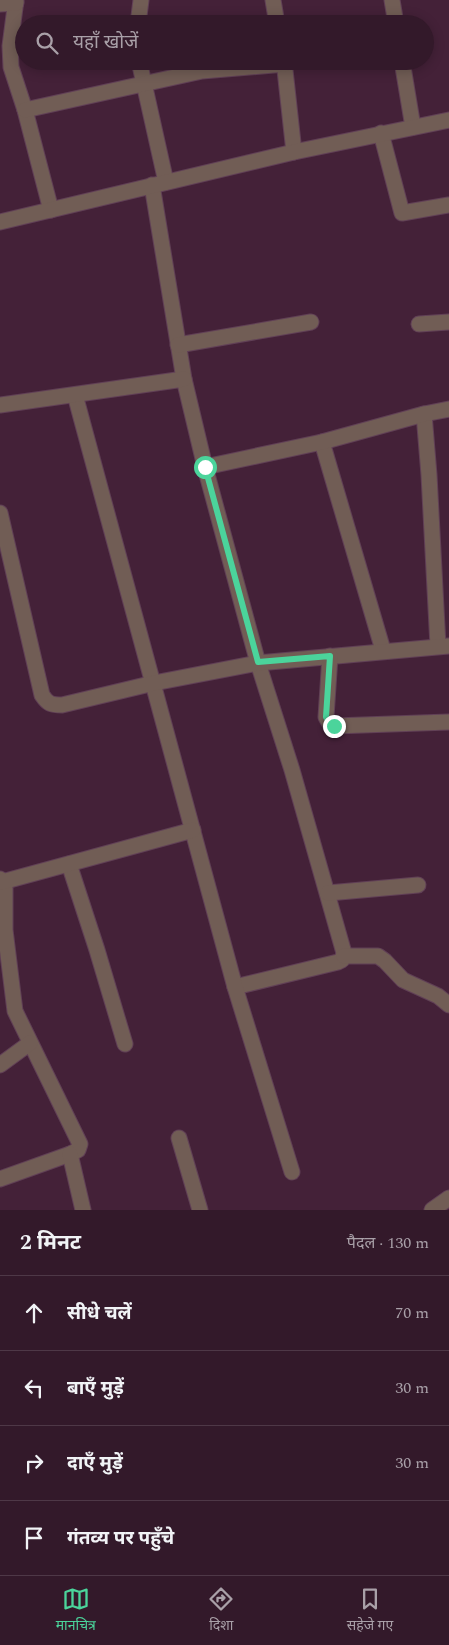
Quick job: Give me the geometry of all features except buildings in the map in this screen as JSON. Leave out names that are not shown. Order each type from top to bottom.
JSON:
[{"type":"street","points":[[139,15],[141,0]]},
{"type":"street","points":[[273,0],[276,15]]},
{"type":"street","points":[[392,0],[394,15]]},
{"type":"street","points":[[0,4],[16,2],[10,56],[11,67],[26,110],[51,210]]},
{"type":"street","points":[[141,70],[159,184],[178,345],[184,379],[205,467],[258,662],[328,893],[344,956]]},
{"type":"street","points":[[26,110],[212,70]]},
{"type":"street","points":[[285,70],[294,152]]},
{"type":"street","points":[[404,70],[413,127]]},
{"type":"street","points":[[0,222],[294,152],[449,120]]},
{"type":"street","points":[[382,133],[402,213],[449,205]]},
{"type":"street","points":[[178,345],[311,322]]},
{"type":"street","points":[[419,324],[449,322]]},
{"type":"street","points":[[0,405],[184,379]]},
{"type":"street","points":[[74,395],[154,683],[173,760],[194,830],[235,988],[292,1172]]},
{"type":"street","points":[[205,467],[322,442],[449,409]]},
{"type":"street","points":[[0,513],[2,529],[42,695],[52,706],[62,706],[154,683],[258,662],[443,646],[424,414]]},
{"type":"street","points":[[322,442],[382,650]]},
{"type":"street","points":[[330,656],[326,717],[330,724],[334,726],[449,722]]},
{"type":"street","points":[[0,1179],[70,1154],[80,1147],[79,1139],[14,1008],[6,930],[5,888],[1,880],[69,864],[194,830]]},
{"type":"street","points":[[69,864],[125,1044]]},
{"type":"street","points":[[328,893],[418,885]]},
{"type":"street","points":[[235,988],[338,962],[344,956],[378,956],[385,960],[402,980],[438,996],[449,1005]]},
{"type":"street","points":[[0,1065],[30,1043]]},
{"type":"street","points":[[179,1138],[200,1210]]},
{"type":"street","points":[[70,1154],[83,1210]]},
{"type":"street","points":[[432,1210],[449,1198]]},
{"type":"route","points":[[205,467],[258,662],[330,656],[326,717],[330,724],[334,726]]}]
